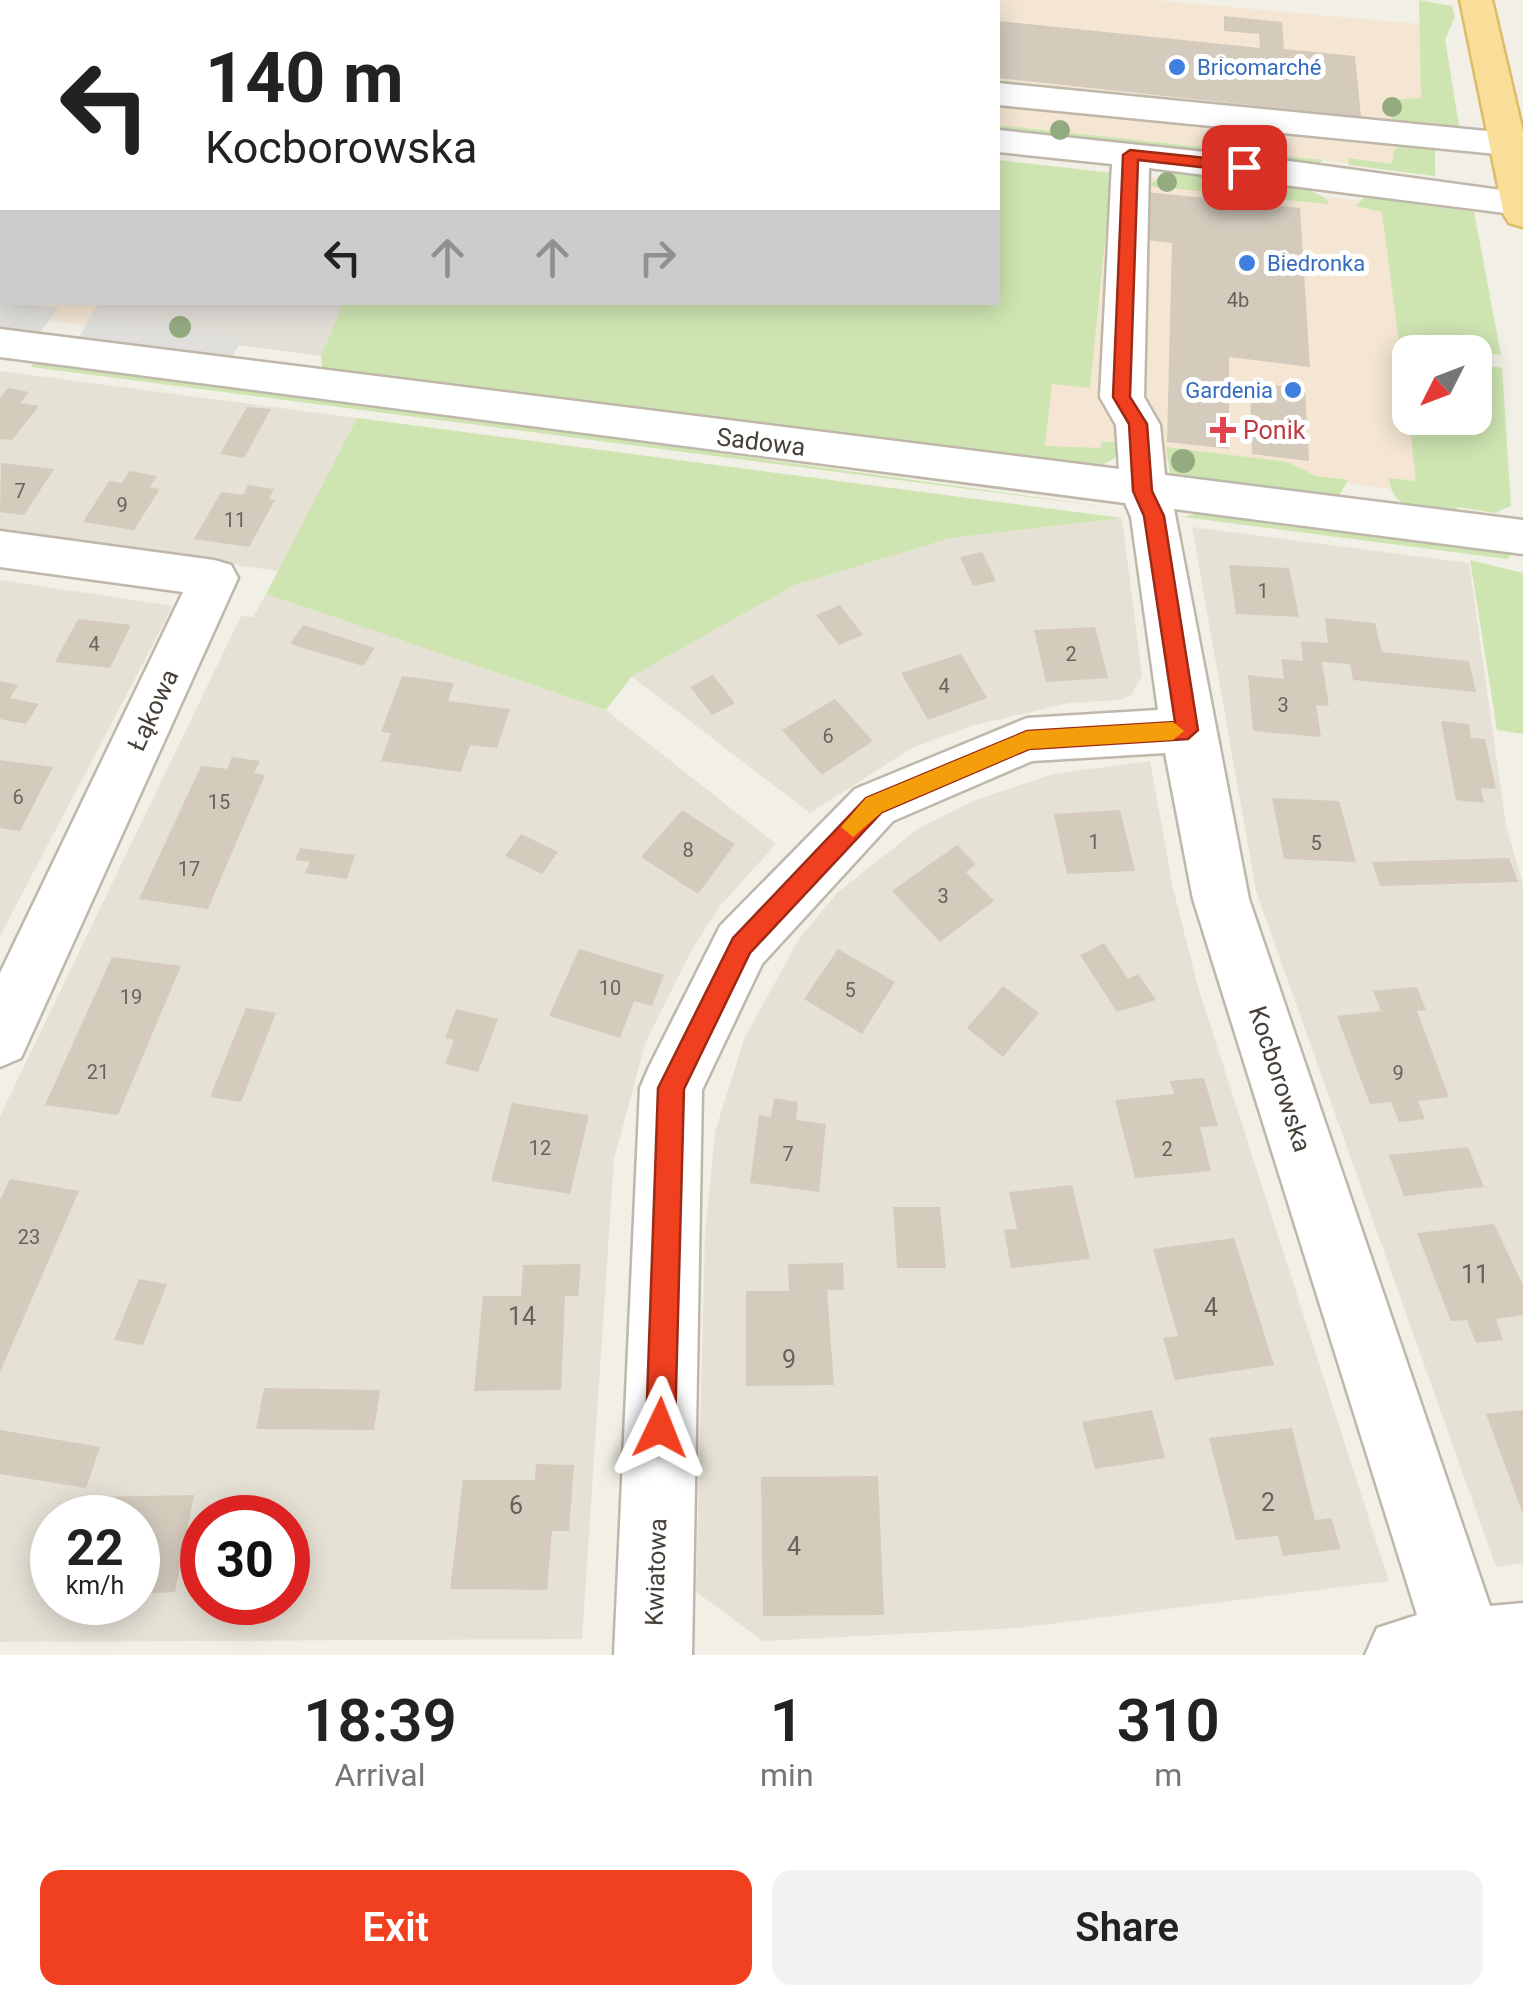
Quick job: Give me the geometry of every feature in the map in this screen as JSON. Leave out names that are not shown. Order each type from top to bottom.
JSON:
[{"type":"main road","points":[[1476,0],[1522,209]]},
{"type":"street","points":[[1000,94],[1507,144]]},
{"type":"street","points":[[1327,126],[1341,180]]},
{"type":"street","points":[[1000,142],[1341,180],[1522,209]]},
{"type":"street","name":"Kocborowska","points":[[1130,155],[1122,397],[1138,424],[1143,491],[1154,516],[1188,730],[1222,899],[1465,1650]]},
{"type":"street","name":"Sadowa","points":[[0,344],[1523,538]]},
{"type":"street","name":"Łąkowa","points":[[0,549],[214,578],[0,1038]]},
{"type":"street","name":"Kwiatowa","points":[[653,1655],[671,1088],[741,945],[874,805],[1027,740],[1188,730]]},
{"type":"shaded area","points":[[1000,0],[1154,0],[1420,24],[1430,172],[1000,125]]},
{"type":"shaded area","points":[[1112,173],[1433,209],[1441,335],[1392,335],[1392,435],[1419,435],[1451,496],[1045,447],[1052,383],[1090,387]]},
{"type":"shaded area","points":[[0,305],[98,305],[85,325],[0,314]]},
{"type":"shaded area","points":[[0,305],[59,308],[38,334],[0,329]]},
{"type":"shaded area","points":[[98,305],[342,305],[321,356],[85,325]]},
{"type":"shaded area","points":[[91,316],[242,338],[232,358],[78,339]]},
{"type":"shaded area","points":[[0,371],[357,418],[278,571],[0,531]]},
{"type":"shaded area","points":[[1122,518],[1142,676],[1131,695],[1120,700],[1069,703],[971,726],[912,748],[810,813],[631,676],[795,585],[951,538]]},
{"type":"shaded area","points":[[1192,527],[1469,563],[1506,825],[1523,885],[1523,1563],[1496,1567],[1256,891]]},
{"type":"shaded area","points":[[0,580],[173,606],[0,936]]},
{"type":"shaded area","points":[[266,594],[606,710],[776,844],[721,905],[692,949],[646,1041],[614,1159],[582,1639],[0,1642],[0,1116],[241,616],[253,617]]},
{"type":"shaded area","points":[[1150,761],[1173,888],[1198,987],[1389,1581],[1018,1628],[763,1641],[696,1592],[705,1235],[715,1132],[744,1039],[799,939],[838,892],[919,828],[975,800],[1053,774]]},
{"type":"green space","points":[[1419,0],[1452,6],[1455,17],[1445,39],[1460,132],[1394,124],[1386,100],[1421,98]]},
{"type":"green space","points":[[1000,125],[1323,160],[1314,167],[1000,135]]},
{"type":"green space","points":[[1404,144],[1435,146],[1435,176],[1349,165],[1348,158],[1392,164],[1394,150]]},
{"type":"green space","points":[[1000,160],[1112,173],[1090,388],[1052,384],[1045,446],[1101,448],[1101,441],[1121,443],[1114,459],[1098,467],[323,373],[321,356],[342,305],[1000,305]]},
{"type":"green space","points":[[1165,172],[1281,183],[1321,195],[1329,204],[1148,186]]},
{"type":"green space","points":[[1365,197],[1474,212],[1501,355],[1492,354],[1492,335],[1398,335],[1382,212],[1355,206]]},
{"type":"green space","points":[[36,358],[1122,509],[31,367]]},
{"type":"green space","points":[[1492,367],[1502,368],[1511,506],[1495,513],[1457,507],[1455,515],[1413,508],[1397,498],[1389,478],[1416,481],[1411,435],[1492,435]]},
{"type":"green space","points":[[357,418],[1122,518],[951,538],[795,585],[632,676],[606,710],[266,594]]},
{"type":"green space","points":[[1166,447],[1288,462],[1316,476],[1348,480],[1338,498],[1171,479]]},
{"type":"green space","points":[[1208,510],[1512,550],[1512,554],[1507,559],[1184,517]]},
{"type":"green space","points":[[1470,560],[1523,573],[1523,734],[1497,730]]},
{"type":"building","name":"Bricomarché","points":[[1224,16],[1282,22],[1284,49],[1355,56],[1361,117],[1000,78],[1000,21],[1260,48],[1259,34],[1224,31]]},
{"type":"building","points":[[1147,192],[1300,208],[1310,367],[1229,357],[1229,449],[1167,442],[1172,243],[1145,240]]},
{"type":"building","points":[[1250,382],[1305,389],[1309,461],[1252,454]]},
{"type":"building","points":[[8,388],[29,392],[20,403],[39,406],[12,440],[0,439],[0,398]]},
{"type":"building","points":[[247,407],[271,409],[244,458],[220,454]]},
{"type":"building","points":[[1,463],[54,469],[24,515],[0,512]]},
{"type":"building","points":[[129,471],[157,476],[150,487],[160,489],[134,530],[83,522],[109,481],[122,483]]},
{"type":"building","points":[[248,485],[274,489],[269,499],[275,500],[249,547],[194,539],[221,492],[243,495]]},
{"type":"building","points":[[982,552],[996,581],[973,586],[960,557]]},
{"type":"building","points":[[1229,565],[1289,568],[1299,617],[1236,614]]},
{"type":"building","points":[[840,605],[863,635],[839,645],[816,615]]},
{"type":"building","points":[[1325,618],[1375,623],[1382,652],[1469,661],[1476,692],[1353,680],[1350,664],[1322,662],[1329,706],[1316,705],[1321,737],[1253,731],[1248,675],[1284,679],[1281,659],[1303,661],[1301,641],[1328,643]]},
{"type":"building","points":[[78,619],[131,625],[110,668],[55,662]]},
{"type":"building","points":[[303,625],[375,648],[363,666],[290,644]]},
{"type":"building","points":[[1095,627],[1108,678],[1046,682],[1034,630]]},
{"type":"building","points":[[961,654],[987,698],[928,720],[901,673]]},
{"type":"building","points":[[713,675],[735,703],[712,715],[690,687]]},
{"type":"building","points":[[402,676],[454,683],[448,701],[510,709],[497,748],[470,745],[461,772],[381,761],[391,733],[381,732]]},
{"type":"building","points":[[0,681],[18,685],[10,698],[39,704],[26,724],[0,719]]},
{"type":"building","points":[[835,699],[873,741],[822,775],[782,730]]},
{"type":"building","points":[[1441,721],[1469,724],[1471,738],[1485,739],[1496,789],[1481,788],[1484,803],[1456,800]]},
{"type":"building","points":[[232,757],[260,761],[254,773],[265,775],[208,909],[139,899],[201,766],[227,769]]},
{"type":"building","points":[[0,760],[53,767],[20,831],[0,828]]},
{"type":"building","points":[[1272,798],[1339,801],[1356,862],[1284,859]]},
{"type":"building","points":[[682,810],[735,844],[698,894],[641,857]]},
{"type":"building","points":[[1120,810],[1135,871],[1067,874],[1054,814]]},
{"type":"building","points":[[521,834],[558,852],[542,874],[505,856]]},
{"type":"building","points":[[957,845],[976,864],[966,872],[994,901],[940,942],[892,891]]},
{"type":"building","points":[[300,848],[355,855],[347,879],[305,873],[310,862],[295,860]]},
{"type":"building","points":[[1509,858],[1518,882],[1380,886],[1372,862]]},
{"type":"building","points":[[1104,943],[1128,979],[1138,974],[1156,1000],[1117,1012],[1080,955]]},
{"type":"building","points":[[579,949],[664,975],[652,1006],[634,1001],[620,1038],[549,1016]]},
{"type":"building","points":[[838,949],[895,982],[862,1034],[804,999]]},
{"type":"building","points":[[112,957],[181,966],[118,1115],[45,1105]]},
{"type":"building","points":[[1003,986],[1039,1013],[1003,1057],[967,1028]]},
{"type":"building","points":[[1417,987],[1426,1010],[1417,1011],[1449,1097],[1418,1101],[1425,1119],[1399,1122],[1391,1102],[1370,1104],[1337,1016],[1381,1011],[1373,991]]},
{"type":"building","points":[[246,1008],[276,1013],[241,1102],[210,1097]]},
{"type":"building","points":[[456,1009],[498,1019],[478,1072],[445,1064],[454,1040],[445,1038]]},
{"type":"building","points":[[1204,1078],[1218,1126],[1200,1127],[1211,1171],[1135,1178],[1115,1100],[1174,1094],[1170,1081]]},
{"type":"building","points":[[774,1098],[798,1102],[796,1120],[826,1124],[819,1192],[750,1183],[759,1115],[771,1117]]},
{"type":"building","points":[[512,1103],[589,1115],[570,1194],[491,1181]]},
{"type":"building","points":[[1468,1147],[1484,1187],[1404,1196],[1389,1155]]},
{"type":"building","points":[[10,1179],[79,1191],[0,1372],[0,1200]]},
{"type":"building","points":[[1072,1185],[1090,1259],[1011,1268],[1004,1230],[1017,1229],[1009,1192]]},
{"type":"building","points":[[893,1207],[940,1207],[946,1268],[897,1268]]},
{"type":"building","points":[[1494,1224],[1523,1285],[1523,1315],[1496,1319],[1503,1340],[1476,1343],[1467,1320],[1451,1321],[1417,1233]]},
{"type":"building","points":[[1234,1238],[1274,1365],[1175,1380],[1163,1338],[1178,1336],[1153,1249]]},
{"type":"building","points":[[843,1263],[844,1290],[827,1290],[834,1385],[746,1386],[746,1291],[789,1291],[788,1264]]},
{"type":"building","points":[[581,1264],[578,1296],[565,1296],[561,1390],[474,1391],[483,1296],[521,1296],[523,1265]]},
{"type":"building","points":[[139,1279],[167,1284],[143,1345],[114,1340]]},
{"type":"building","points":[[264,1388],[380,1390],[374,1430],[256,1429]]},
{"type":"building","points":[[1152,1410],[1165,1458],[1095,1469],[1082,1422]]},
{"type":"building","points":[[1523,1410],[1523,1514],[1486,1414]]},
{"type":"building","points":[[1292,1428],[1315,1520],[1331,1518],[1341,1549],[1283,1556],[1278,1536],[1236,1540],[1209,1438]]},
{"type":"building","points":[[0,1430],[100,1447],[86,1488],[0,1474]]},
{"type":"building","points":[[536,1464],[574,1465],[569,1531],[552,1531],[547,1590],[450,1589],[463,1480],[535,1480]]},
{"type":"building","points":[[878,1476],[884,1615],[763,1616],[761,1477]]},
{"type":"building","points":[[180,1495],[180,1566],[175,1592],[160,1593],[160,1496]]},
{"type":"slow traffic","points":[[853,827],[874,805],[1027,740],[1173,731]]},
{"type":"place","name":"Bricomarché","points":[[1177,67]]},
{"type":"place","name":"Biedronka","points":[[1247,263]]},
{"type":"place","name":"Gardenia","points":[[1293,390]]},
{"type":"place","name":"Ponik","points":[[1223,430]]},
{"type":"route","points":[[660,1428],[671,1088],[741,945],[874,805],[1027,740],[1188,730],[1154,516],[1143,491],[1138,424],[1122,397],[1130,155],[1244,167]]}]
